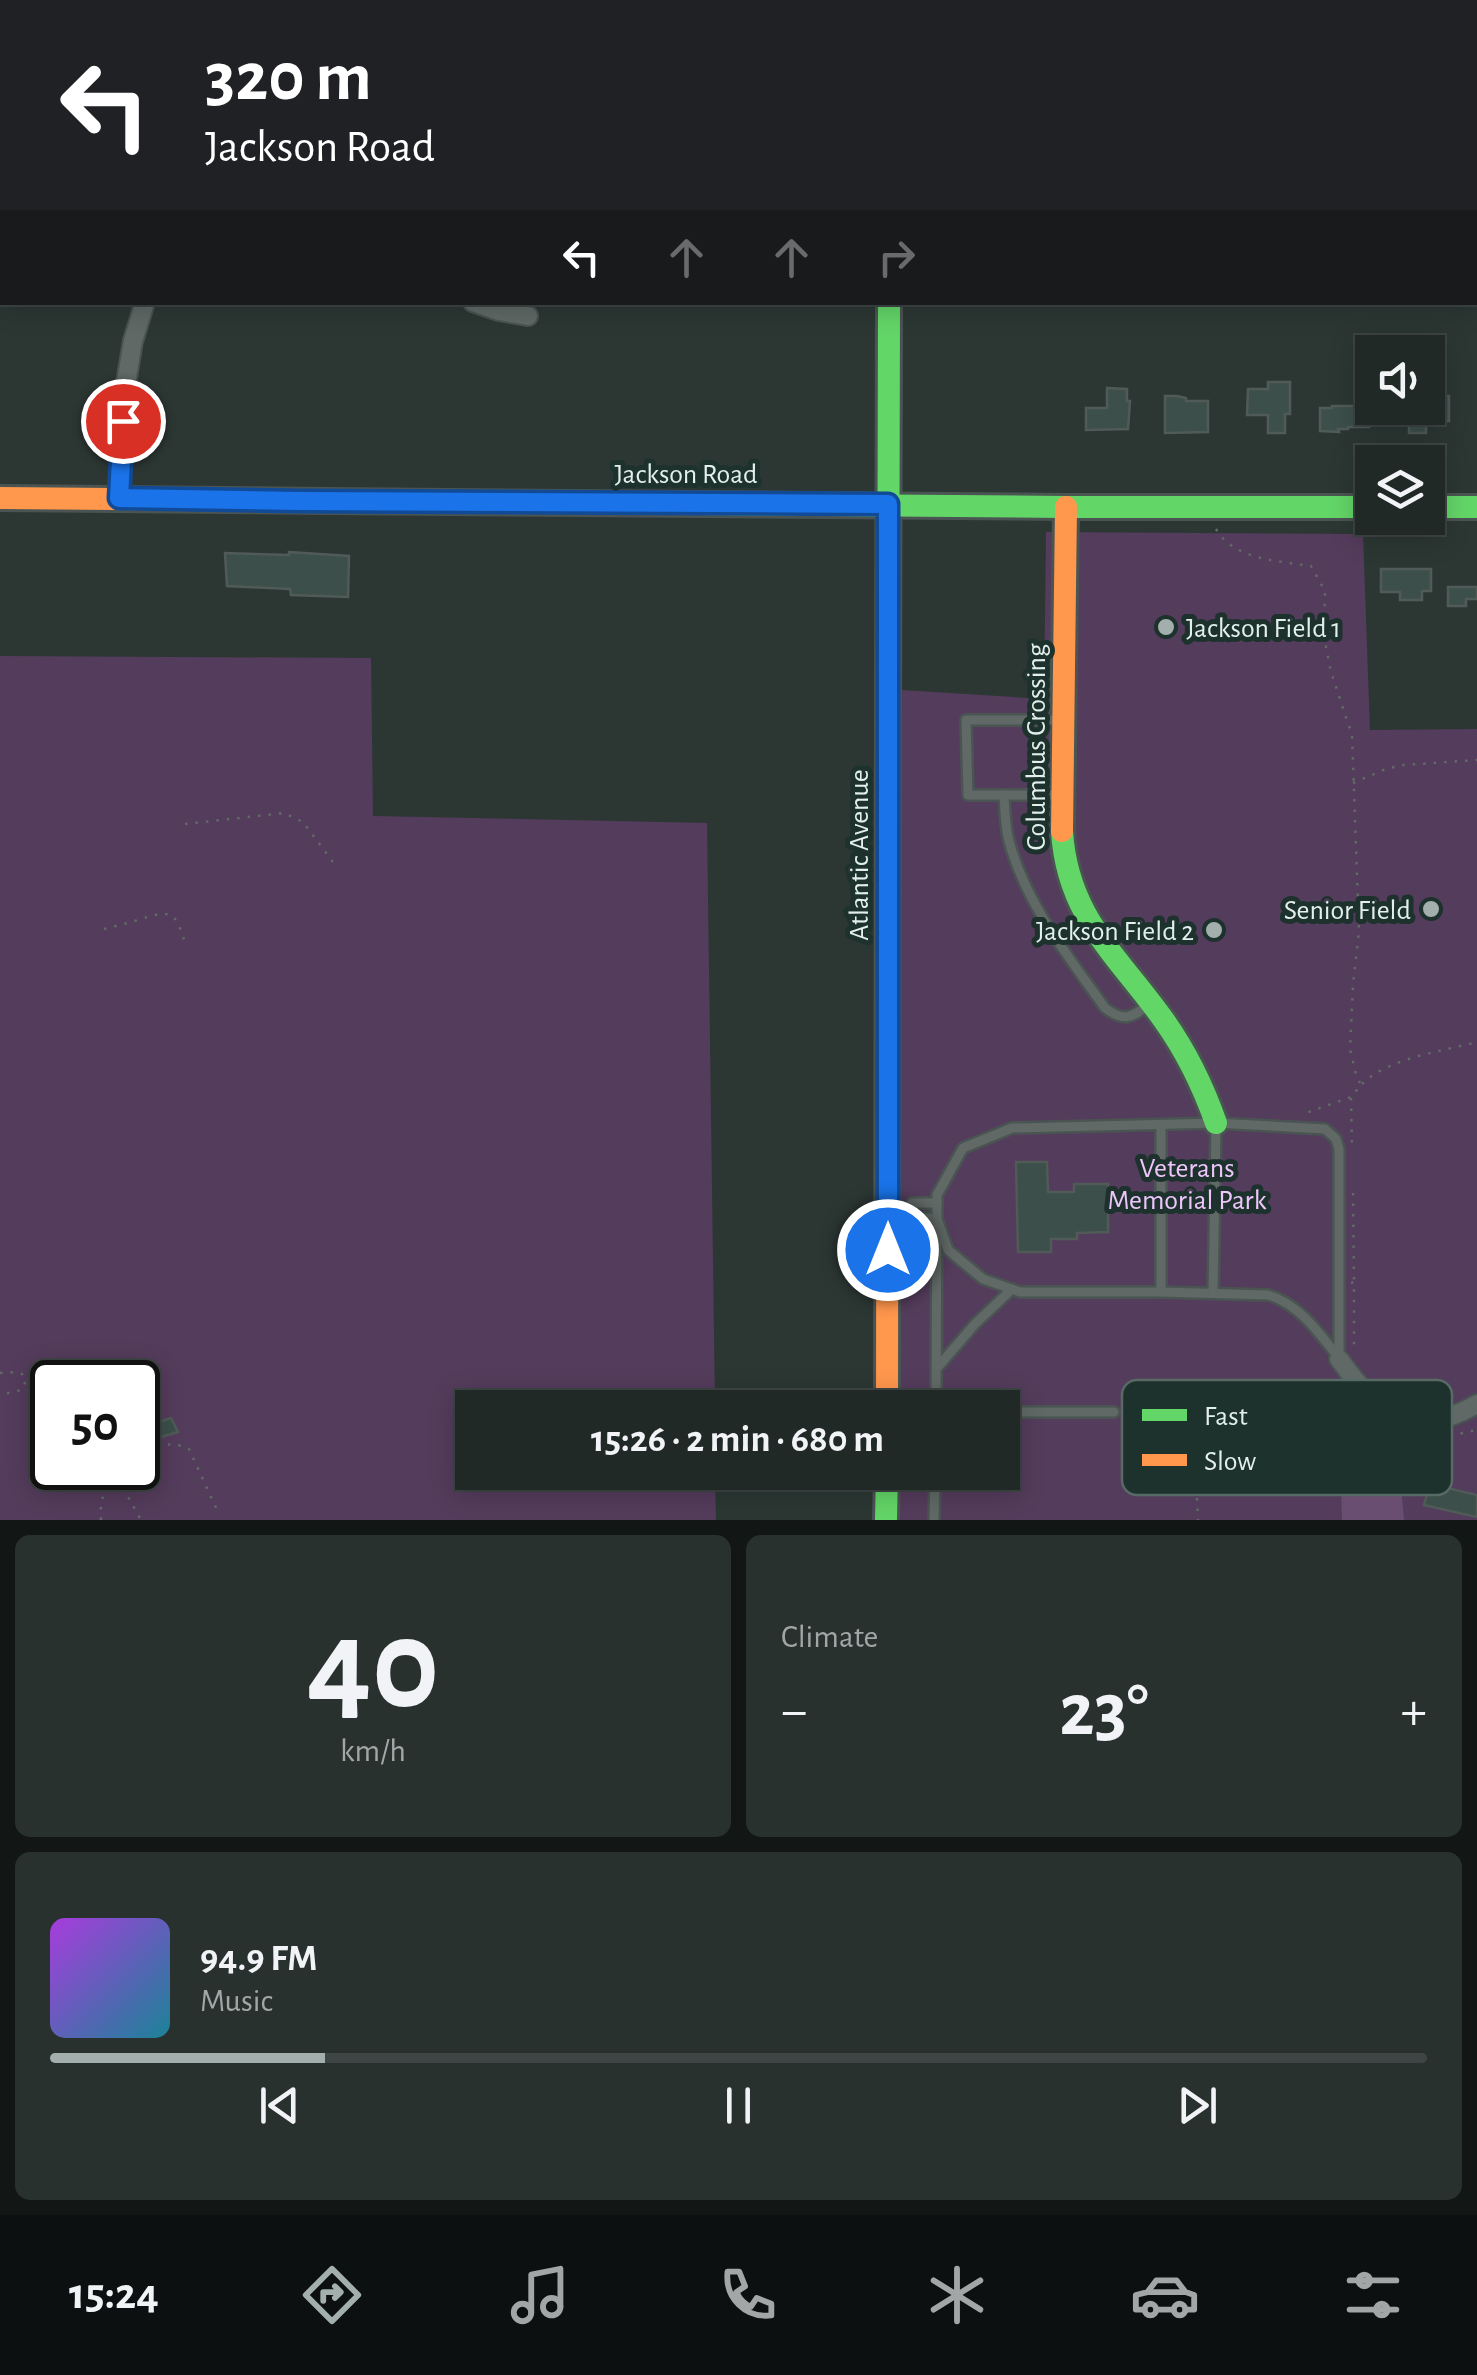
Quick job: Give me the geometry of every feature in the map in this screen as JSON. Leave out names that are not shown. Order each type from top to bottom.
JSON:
[{"type":"street","points":[[119,498],[124,395],[144,305]]},
{"type":"street","points":[[482,305],[528,316]]},
{"type":"street","name":"Atlantic Avenue","points":[[888,1390],[896,1210],[889,305]]},
{"type":"street","name":"Jackson Road","points":[[0,498],[1355,507]]},
{"type":"street","name":"Columbus Crossing","points":[[1066,507],[1063,857],[1081,908],[1166,1023],[1203,1085],[1216,1124]]},
{"type":"street","points":[[1445,507],[1477,507]]},
{"type":"street","points":[[1347,1354],[1355,1380]]},
{"type":"street","points":[[1452,1417],[1477,1404]]},
{"type":"street","points":[[886,1490],[886,1520]]},
{"type":"lane","points":[[1062,795],[968,795],[966,720],[1063,720]]},
{"type":"lane","points":[[1004,794],[1007,837],[1020,874],[1051,932],[1106,1008],[1116,1016],[1127,1018],[1151,1003]]},
{"type":"lane","points":[[1212,1293],[1216,1124]]},
{"type":"lane","points":[[936,1390],[937,1195],[964,1148],[1012,1128],[1216,1124],[1325,1129],[1339,1148],[1347,1354]]},
{"type":"lane","points":[[1161,1292],[1162,1125]]},
{"type":"lane","points":[[896,1210],[912,1202],[937,1203]]},
{"type":"lane","points":[[896,1210],[915,1217],[937,1218]]},
{"type":"lane","points":[[937,1218],[948,1250],[982,1279],[1012,1290],[1268,1295],[1282,1298],[1347,1354]]},
{"type":"lane","points":[[937,1368],[975,1324],[1012,1290]]},
{"type":"lane","points":[[1020,1412],[1114,1412]]},
{"type":"lane","points":[[934,1490],[934,1520]]},
{"type":"path","points":[[1216,527],[1228,544],[1244,553],[1311,566],[1325,591],[1324,638],[1352,735],[1358,931],[1350,1049],[1361,1084]]},
{"type":"path","points":[[1353,783],[1403,765],[1477,760]]},
{"type":"path","points":[[185,824],[284,812],[303,822],[332,862]]},
{"type":"path","points":[[104,930],[159,912],[171,914],[185,943]]},
{"type":"path","points":[[1302,1115],[1351,1097],[1376,1072],[1477,1042]]},
{"type":"path","points":[[1346,1284],[1354,1282],[1347,1354]]},
{"type":"path","points":[[0,1373],[22,1374],[26,1381],[21,1390],[0,1395]]},
{"type":"path","points":[[160,1445],[177,1443],[189,1449],[217,1510]]},
{"type":"path","points":[[101,1520],[100,1503],[105,1490]]},
{"type":"path","points":[[125,1490],[141,1520]]},
{"type":"path","points":[[1197,1495],[1198,1520]]},
{"type":"green space","name":"Veterans Memorial Park","points":[[1046,532],[1363,535],[1370,730],[1477,729],[1477,1520],[895,1520],[896,1490],[1020,1490],[1020,1390],[896,1390],[902,690],[1044,699]]},
{"type":"green space","points":[[0,656],[371,658],[373,816],[707,823],[715,1390],[455,1390],[455,1490],[715,1490],[716,1520],[0,1520]]},
{"type":"shaded area","points":[[1341,1495],[1402,1495],[1404,1520],[1342,1520]]},
{"type":"building","points":[[1268,382],[1290,382],[1290,414],[1285,414],[1285,433],[1268,433],[1268,415],[1247,415],[1248,389],[1268,389]]},
{"type":"building","points":[[1107,388],[1127,389],[1128,429],[1086,430],[1086,408],[1107,408]]},
{"type":"building","points":[[1165,396],[1208,401],[1208,432],[1165,433]]},
{"type":"building","points":[[1445,396],[1449,396],[1449,421],[1445,421]]},
{"type":"building","points":[[1355,406],[1355,425],[1369,427],[1320,431],[1320,408]]},
{"type":"building","points":[[1409,425],[1426,425],[1426,433],[1409,433]]},
{"type":"building","points":[[225,553],[349,556],[348,597],[291,595],[290,589],[227,586]]},
{"type":"building","points":[[1381,569],[1431,569],[1431,591],[1422,591],[1422,600],[1400,600],[1400,592],[1381,592]]},
{"type":"building","points":[[1448,587],[1477,587],[1477,599],[1466,599],[1466,606],[1448,606]]},
{"type":"building","points":[[1016,1162],[1047,1162],[1048,1192],[1074,1192],[1074,1184],[1108,1184],[1108,1232],[1077,1233],[1077,1239],[1051,1239],[1051,1252],[1018,1252]]},
{"type":"building","points":[[171,1418],[178,1432],[160,1437],[160,1421]]},
{"type":"building","points":[[1452,1489],[1477,1495],[1477,1517],[1424,1505],[1427,1495],[1452,1495]]},
{"type":"traffic: fast","points":[[888,719],[889,305]]},
{"type":"traffic: fast","points":[[328,501],[1355,507]]},
{"type":"traffic: fast","points":[[1445,507],[1477,507]]},
{"type":"traffic: fast","points":[[1062,831],[1073,887],[1084,911],[1179,1044],[1216,1123]]},
{"type":"traffic: fast","points":[[886,1520],[887,1490]]},
{"type":"traffic: slow","points":[[0,498],[328,501]]},
{"type":"traffic: slow","points":[[1062,831],[1066,507]]},
{"type":"traffic: slow","points":[[887,1390],[888,719]]},
{"type":"place","name":"Jackson Field 1","points":[[1166,627]]},
{"type":"place","name":"Senior Field","points":[[1431,909]]},
{"type":"place","name":"Jackson Field 2","points":[[1214,930]]},
{"type":"route","points":[[123,421],[119,498],[888,504],[888,1250]]}]
